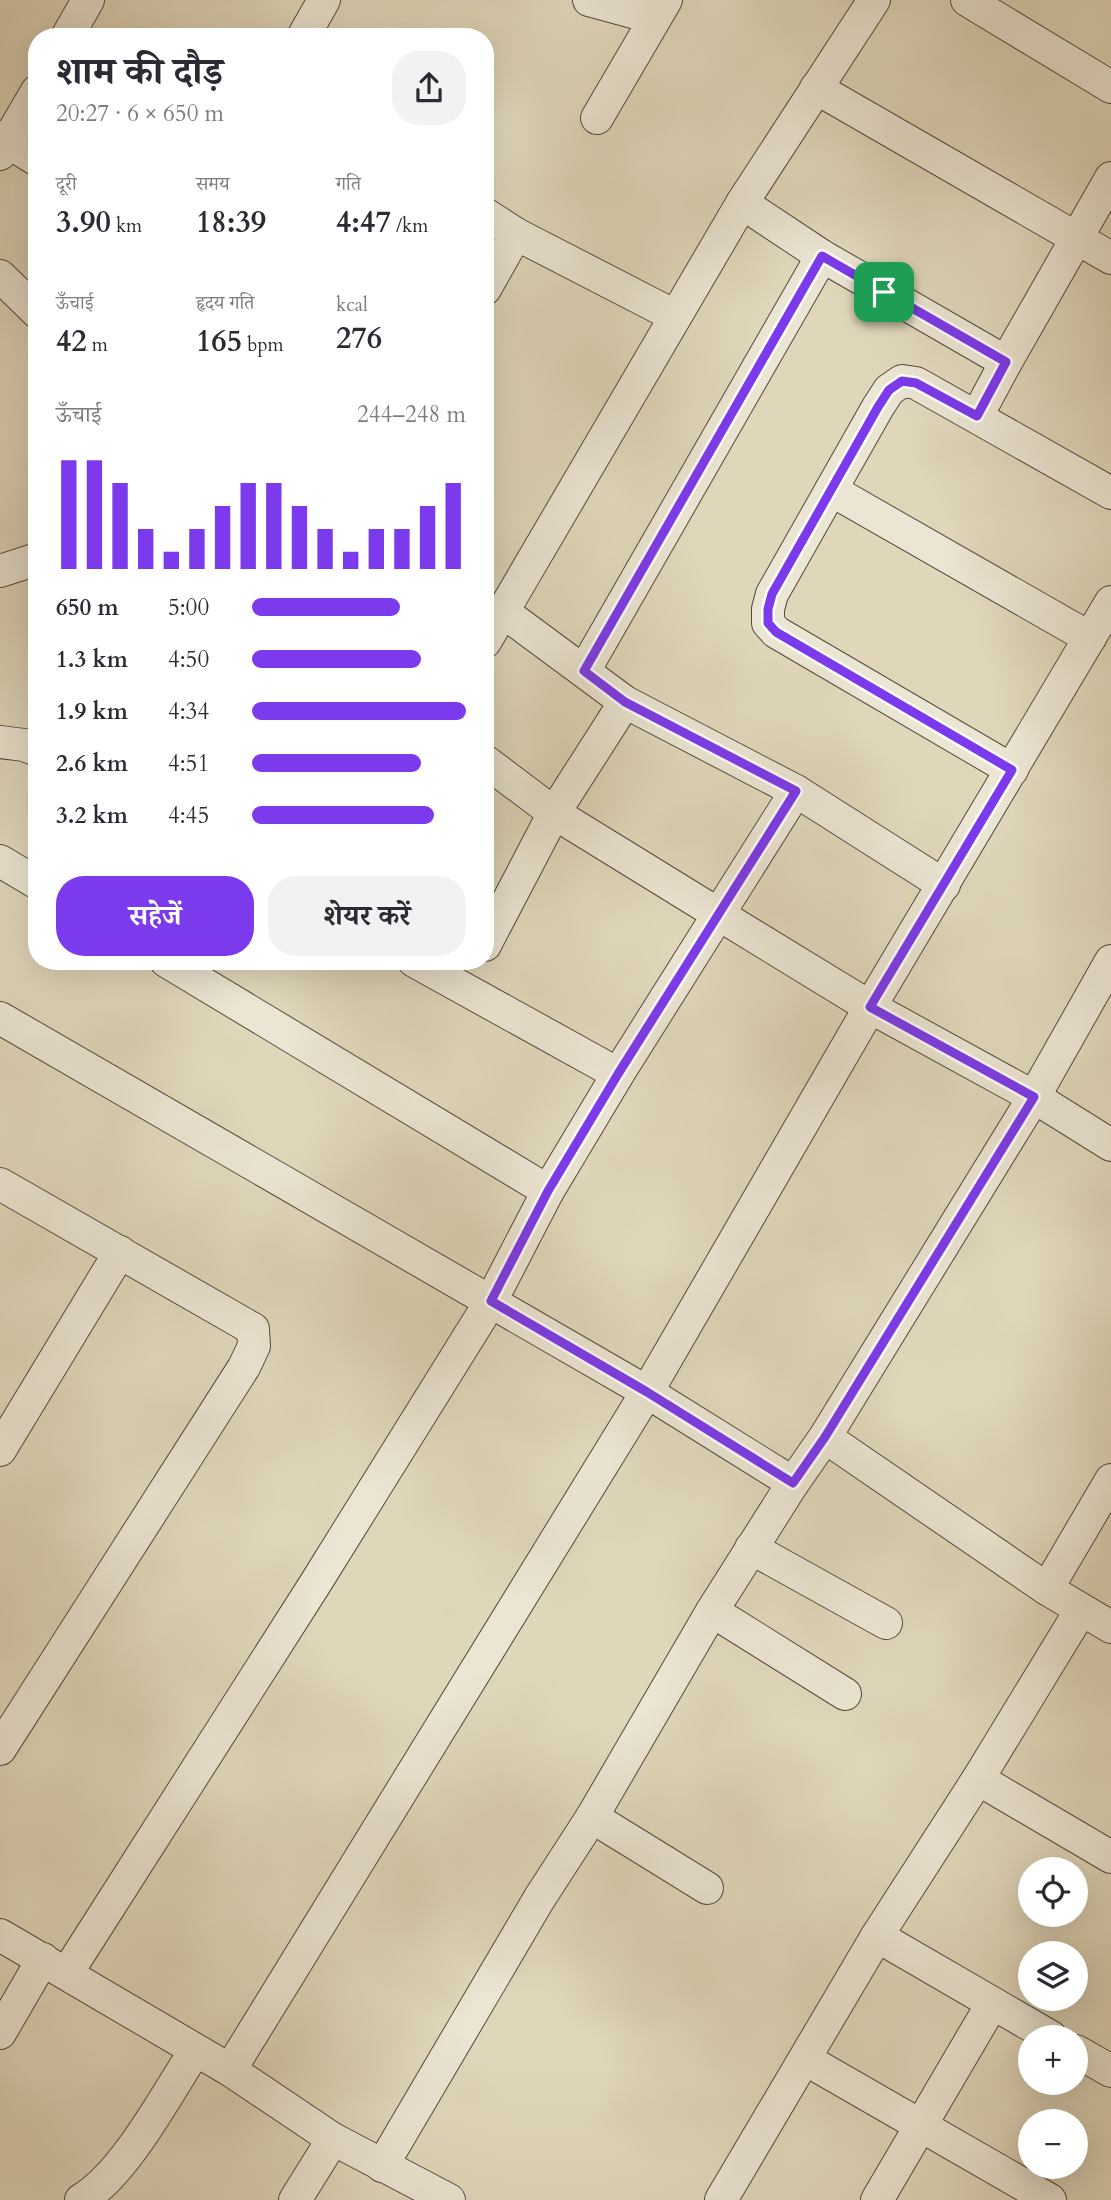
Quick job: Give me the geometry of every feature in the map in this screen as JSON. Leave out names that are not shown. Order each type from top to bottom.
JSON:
[{"type":"street","points":[[72,28],[88,0]]},
{"type":"street","points":[[308,28],[324,0]]},
{"type":"street","points":[[589,0],[660,9],[597,118]]},
{"type":"street","points":[[494,626],[742,203],[874,0]]},
{"type":"street","points":[[967,0],[1111,87]]},
{"type":"street","points":[[816,88],[1111,258]]},
{"type":"street","points":[[28,105],[3,144],[28,156]]},
{"type":"street","points":[[977,416],[1111,178]]},
{"type":"street","points":[[742,203],[822,256],[1006,362]]},
{"type":"street","points":[[494,220],[516,234],[675,316]]},
{"type":"street","points":[[494,273],[516,234]]},
{"type":"street","points":[[584,671],[822,256]]},
{"type":"street","points":[[0,276],[28,303]]},
{"type":"street","points":[[1012,770],[776,632],[768,623],[772,594],[878,407],[889,390],[902,381],[916,383],[1111,493]]},
{"type":"street","points":[[831,490],[1090,638]]},
{"type":"street","points":[[0,570],[28,562]]},
{"type":"street","points":[[230,2070],[647,1392],[870,1007],[1111,602]]},
{"type":"street","points":[[502,611],[625,702],[796,791],[944,885]]},
{"type":"street","points":[[494,928],[554,813],[625,702]]},
{"type":"street","points":[[0,742],[28,747]]},
{"type":"street","points":[[494,768],[554,813],[870,1007],[1034,1097],[1111,1145]]},
{"type":"street","points":[[0,2033],[55,1966],[315,1584],[491,1301],[548,1191],[618,1074],[796,791]]},
{"type":"street","points":[[0,861],[28,878]]},
{"type":"street","points":[[382,2166],[539,1899],[592,1817],[712,1611],[825,1437],[1034,1097],[1111,961]]},
{"type":"street","points":[[181,970],[548,1191]]},
{"type":"street","points":[[453,970],[470,974],[618,1074]]},
{"type":"street","points":[[0,1018],[647,1392],[793,1483]]},
{"type":"street","points":[[0,1184],[253,1329],[254,1346],[244,1367],[4,1736]]},
{"type":"street","points":[[0,1450],[120,1252]]},
{"type":"street","points":[[825,1437],[1048,1589],[1111,1627]]},
{"type":"street","points":[[1048,1589],[1111,1480]]},
{"type":"street","points":[[751,1548],[886,1623]]},
{"type":"street","points":[[721,2200],[877,1936],[1082,1610]]},
{"type":"street","points":[[712,1611],[845,1694]]},
{"type":"street","points":[[978,1779],[1111,1857]]},
{"type":"street","points":[[592,1817],[707,1888]]},
{"type":"street","points":[[0,1935],[230,2070],[334,2139],[449,2200]]},
{"type":"street","points":[[877,1936],[1030,2025]]},
{"type":"street","points":[[877,2200],[992,2004]]},
{"type":"street","points":[[81,2200],[95,2192],[113,2173],[195,2051]]},
{"type":"street","points":[[1088,2058],[1111,2071]]},
{"type":"street","points":[[805,2059],[1050,2200]]},
{"type":"street","points":[[295,2200],[334,2139]]},
{"type":"route","points":[[822,256],[884,292],[1006,362],[977,416],[916,383],[902,381],[889,390],[772,594],[768,623],[776,632],[1012,770],[870,1007],[1034,1097],[825,1437],[793,1483],[647,1392],[491,1301],[548,1191],[618,1074],[796,791],[625,702],[584,671],[822,256]]}]
